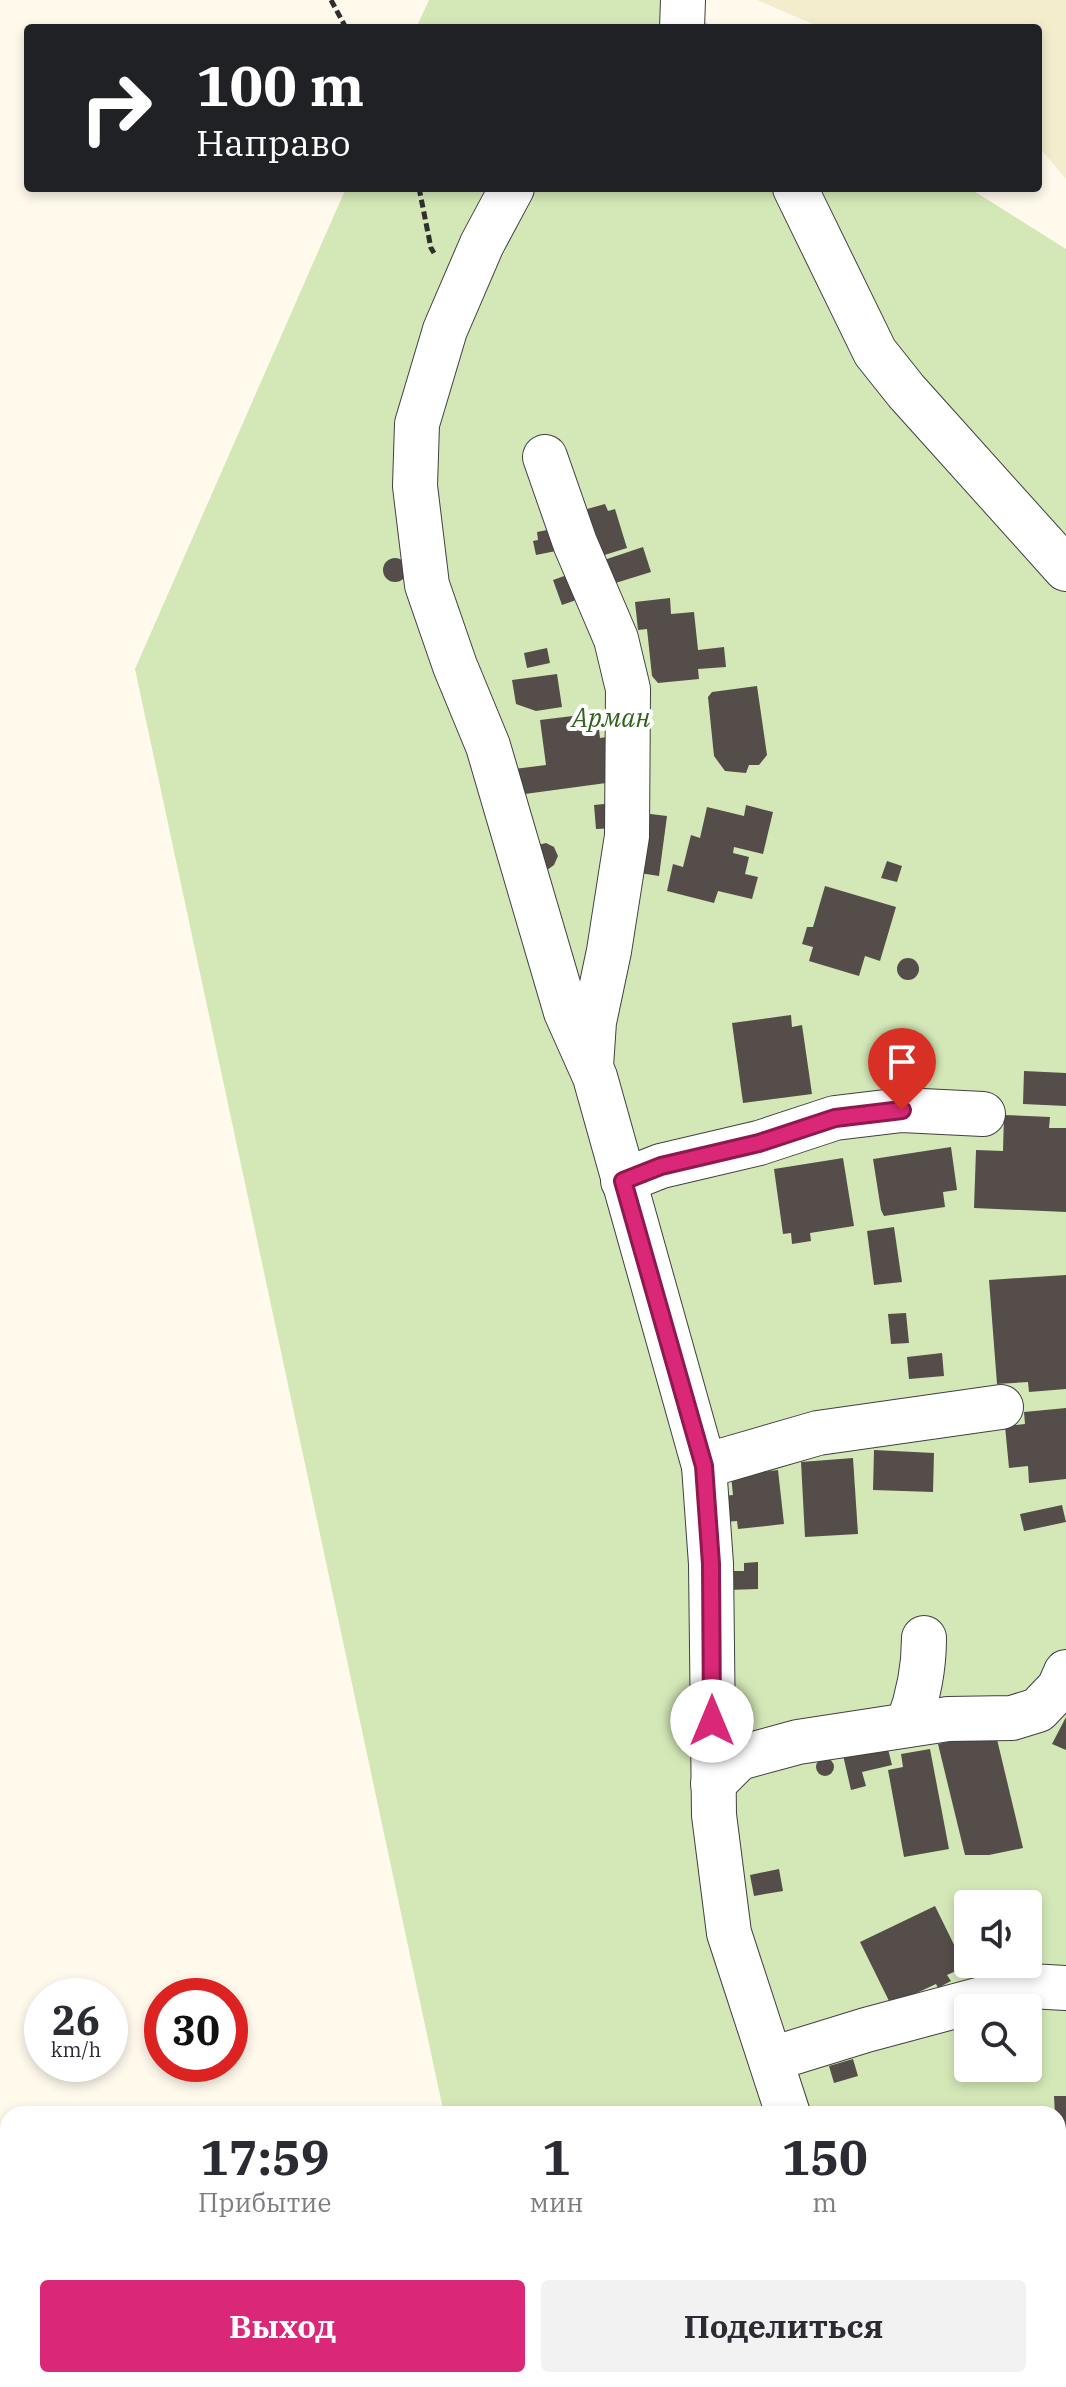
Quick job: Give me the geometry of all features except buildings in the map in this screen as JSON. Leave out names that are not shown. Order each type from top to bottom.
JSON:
[{"type":"street","points":[[682,24],[683,0]]},
{"type":"street","points":[[510,192],[482,244],[445,330],[417,424],[415,486],[427,585],[455,666],[488,746],[566,1012],[591,1066],[704,1466],[711,1564],[714,1815],[729,1933],[786,2106]]},
{"type":"street","points":[[797,192],[875,352],[1066,569]]},
{"type":"street","points":[[545,457],[575,543],[616,639],[628,689],[627,836],[594,1022],[591,1066]]},
{"type":"street","points":[[623,1181],[661,1166],[759,1143],[835,1118],[902,1110],[983,1114]]},
{"type":"street","points":[[704,1466],[818,1433],[1001,1407]]},
{"type":"street","points":[[908,1724],[917,1702],[924,1666],[924,1638]]},
{"type":"street","points":[[713,1784],[739,1758],[798,1742],[948,1719],[1012,1718],[1038,1710],[1059,1688],[1066,1672]]},
{"type":"street","points":[[772,2059],[1030,1986],[1066,1988]]},
{"type":"path","points":[[331,0],[344,24]]},
{"type":"path","points":[[420,192],[431,248],[462,293]]},
{"type":"shaded area","points":[[757,0],[1066,0],[1066,179],[1042,151],[1042,24],[813,24]]},
{"type":"green space","points":[[429,0],[670,0],[709,24],[418,24]]},
{"type":"green space","name":"Арман","points":[[344,192],[975,192],[1066,249],[1066,2106],[442,2106],[135,669]]},
{"type":"route","points":[[712,1721],[711,1564],[704,1466],[623,1181],[661,1166],[759,1143],[835,1118],[902,1110]]}]
